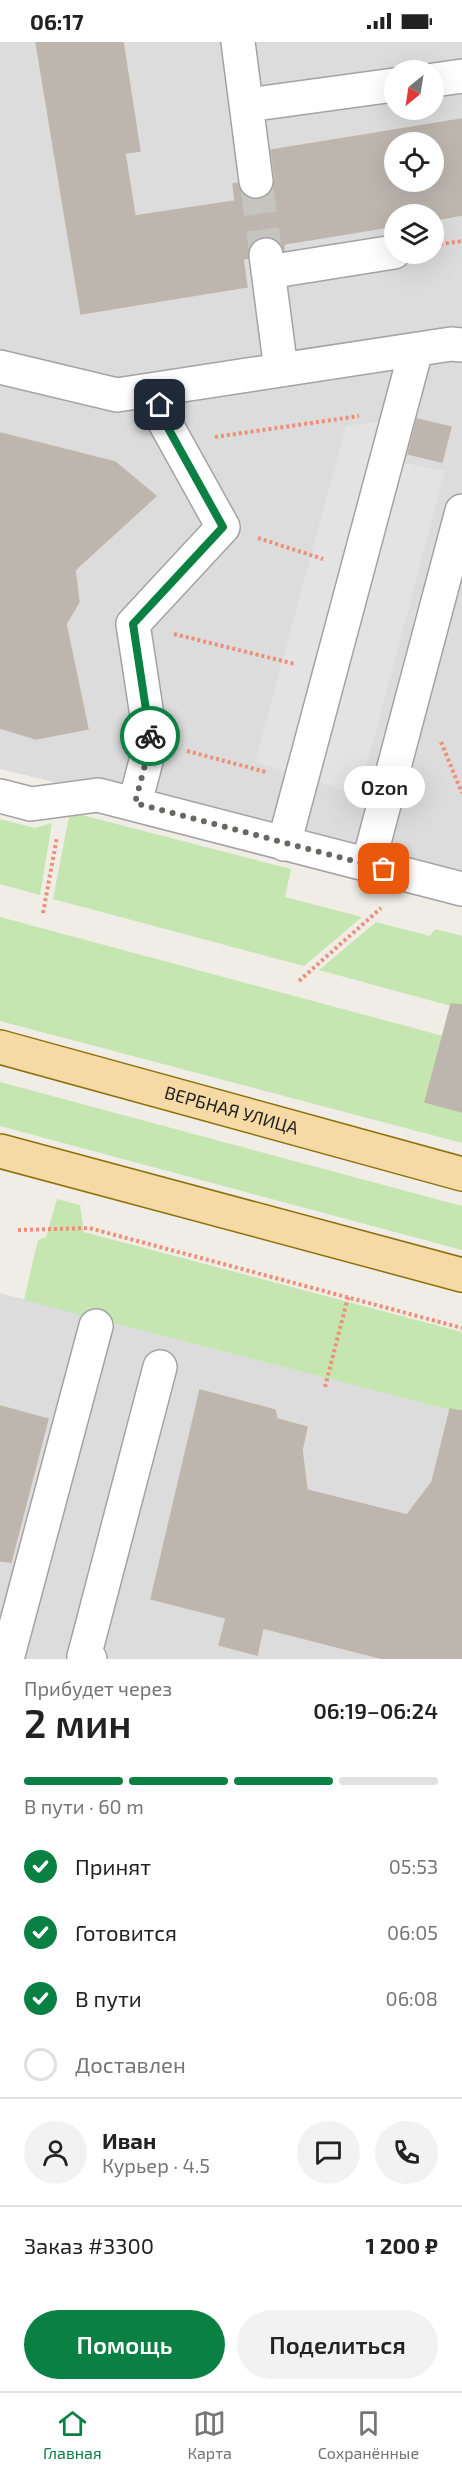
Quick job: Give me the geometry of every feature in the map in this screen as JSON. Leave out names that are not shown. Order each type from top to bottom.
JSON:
[{"type":"main road","name":"ВЕРБНАЯ УЛИЦА","points":[[0,1047],[462,1174]]},
{"type":"main road","points":[[0,1151],[462,1275]]},
{"type":"lane","points":[[238,42],[256,181]]},
{"type":"lane","points":[[444,79],[462,76]]},
{"type":"lane","points":[[247,105],[384,86]]},
{"type":"lane","points":[[281,370],[267,264],[384,253]]},
{"type":"lane","points":[[0,367],[117,395],[451,344],[462,345]]},
{"type":"lane","points":[[284,844],[416,350]]},
{"type":"lane","points":[[135,803],[151,742],[133,624],[223,527],[163,419],[158,390]]},
{"type":"lane","points":[[368,865],[462,511]]},
{"type":"lane","points":[[0,796],[31,804],[98,795],[462,889]]},
{"type":"lane","points":[[7,1659],[96,1326]]},
{"type":"lane","points":[[90,1659],[84,1658],[159,1367]]},
{"type":"path","points":[[444,244],[462,241]]},
{"type":"path","points":[[176,442],[400,410]]},
{"type":"path","points":[[223,527],[358,570]]},
{"type":"path","points":[[133,624],[330,673]]},
{"type":"path","points":[[151,742],[302,781]]},
{"type":"path","points":[[43,913],[64,799]]},
{"type":"path","points":[[299,981],[415,877]]},
{"type":"path","points":[[18,1230],[89,1228],[462,1328]]},
{"type":"path","points":[[325,1387],[348,1297]]},
{"type":"shaded area","points":[[0,42],[462,42],[462,879],[0,769]]},
{"type":"shaded area","points":[[389,420],[379,458],[445,471],[359,795],[255,762],[346,426]]},
{"type":"shaded area","points":[[0,1293],[462,1413],[462,1659],[0,1659]]},
{"type":"green space","points":[[82,815],[291,869],[285,897],[362,917],[304,966],[53,899],[69,817]]},
{"type":"green space","points":[[0,819],[35,828],[52,823],[40,895],[0,884]]},
{"type":"green space","points":[[0,917],[462,1041],[462,1143],[0,1021]]},
{"type":"green space","points":[[376,922],[430,936],[435,929],[462,936],[462,1009],[319,970]]},
{"type":"green space","points":[[0,1082],[462,1206],[462,1250],[0,1126]]},
{"type":"green space","points":[[57,1199],[80,1205],[84,1232],[462,1332],[462,1413],[24,1300],[38,1240],[46,1237]]},
{"type":"building","points":[[36,42],[123,42],[140,151],[125,153],[135,216],[235,201],[233,184],[237,183],[242,193],[249,198],[259,199],[267,196],[273,189],[275,179],[271,150],[462,119],[462,215],[444,218],[444,204],[384,204],[384,228],[284,244],[284,250],[274,238],[263,237],[254,241],[249,248],[248,258],[243,259],[247,287],[81,314]]},
{"type":"building","points":[[417,419],[451,427],[442,462],[408,454]]},
{"type":"building","points":[[0,433],[115,462],[156,496],[75,570],[79,602],[66,624],[88,729],[36,739],[0,728]]},
{"type":"building","points":[[451,1004],[462,1005],[462,1112],[425,1102]]},
{"type":"building","points":[[200,1390],[275,1410],[277,1419],[307,1427],[302,1450],[307,1490],[407,1515],[432,1482],[450,1409],[462,1411],[462,1659],[384,1659],[263,1628],[257,1655],[219,1645],[226,1618],[151,1599]]},
{"type":"building","points":[[0,1406],[48,1419],[11,1562],[0,1561]]},
{"type":"tunnel","points":[[256,181],[266,255]]},
{"type":"way so far","points":[[150,736],[151,742],[135,803],[384,869]]},
{"type":"place","name":"Ozon","points":[[384,869]]},
{"type":"route","points":[[150,736],[133,624],[223,527],[163,419],[160,405]]}]
